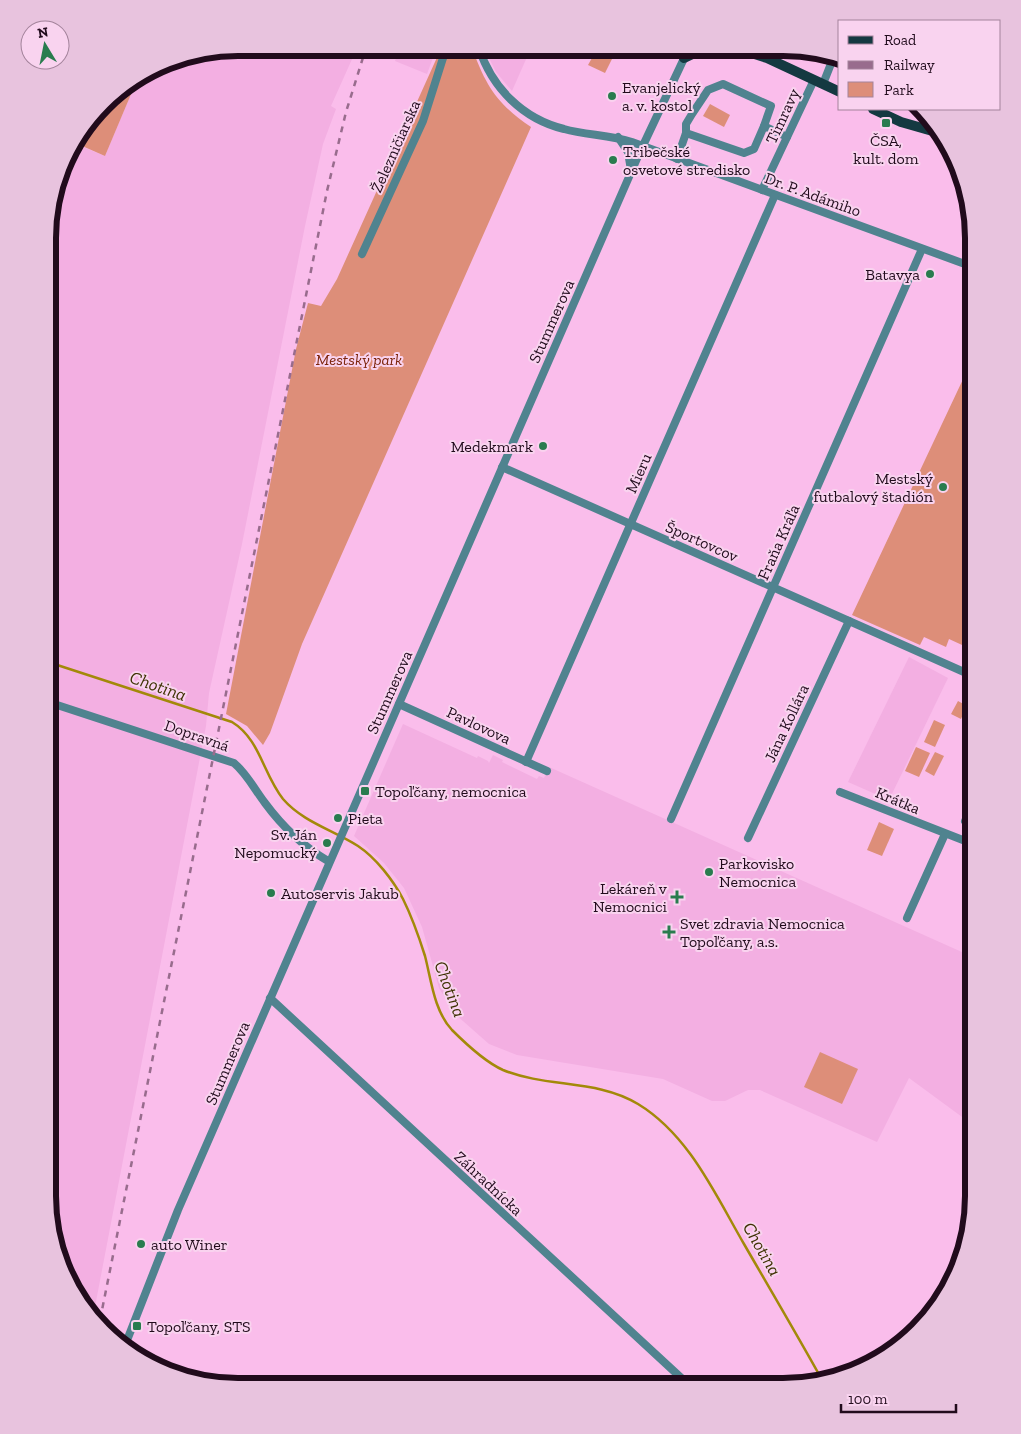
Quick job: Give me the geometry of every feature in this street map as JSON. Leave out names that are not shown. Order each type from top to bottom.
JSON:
[{"type":"main road","points":[[761,56],[838,91]]},
{"type":"main road","points":[[875,110],[901,122],[929,130]]},
{"type":"street","name":"Železničiarska","points":[[362,254],[423,121],[444,56]]},
{"type":"street","name":"Dr. P. Adámiho","points":[[483,56],[493,78],[504,92],[528,114],[565,130],[618,137],[965,264]]},
{"type":"street","name":"Stummerova","points":[[127,1340],[178,1210],[328,861],[399,704],[643,146],[685,56]]},
{"type":"street","name":"Timravy","points":[[762,190],[787,137],[830,62]]},
{"type":"street","points":[[677,159],[686,133],[686,124],[708,90],[723,84],[771,106],[754,149],[744,153],[686,133]]},
{"type":"street","points":[[764,126],[787,137]]},
{"type":"street","points":[[618,137],[628,152],[632,172]]},
{"type":"street","name":"Mieru","points":[[526,762],[775,195]]},
{"type":"street","name":"Fraňa Kráľa","points":[[671,819],[922,249]]},
{"type":"street","name":"Športovcov","points":[[502,467],[965,672]]},
{"type":"street","name":"Jána Kollára","points":[[748,838],[849,621]]},
{"type":"street","name":"Dopravná","points":[[56,704],[124,725],[234,763],[280,820],[311,850],[328,861]]},
{"type":"street","name":"Pavlovova","points":[[399,704],[547,771]]},
{"type":"street","name":"Krátka","points":[[840,792],[965,841]]},
{"type":"street","points":[[907,918],[945,834]]},
{"type":"street","name":"Záhradnícka","points":[[270,998],[681,1378]]},
{"type":"shaded area","points":[[238,56],[353,56],[331,106],[336,109],[323,144],[305,226],[242,544],[209,693],[206,726],[95,1308],[75,1276],[62,1243],[56,1196],[56,238],[62,191],[70,168],[81,147],[105,156],[133,90],[168,70],[191,62]]},
{"type":"shaded area","points":[[397,56],[434,56],[427,74],[395,61]]},
{"type":"shaded area","points":[[488,56],[527,56],[512,91],[496,72]]},
{"type":"shaded area","points":[[909,657],[948,678],[889,800],[848,782]]},
{"type":"shaded area","name":"Svet zdravia Nemocnica Topoľčany, a.s.","points":[[403,724],[477,758],[478,756],[489,763],[493,755],[503,760],[502,762],[537,779],[539,776],[544,778],[549,767],[965,953],[965,1119],[909,1078],[877,1142],[760,1090],[748,1090],[725,1101],[712,1101],[663,1079],[517,1055],[489,1044],[455,1014],[439,988],[422,927],[404,888],[384,863],[354,836]]},
{"type":"green space","name":"Mestský park","points":[[438,56],[475,56],[488,84],[501,102],[519,119],[531,127],[302,644],[270,733],[263,745],[247,726],[226,714],[296,349],[308,303],[321,306],[337,279]]},
{"type":"green space","points":[[593,56],[614,56],[605,73],[588,65]]},
{"type":"green space","points":[[133,90],[105,156],[82,146],[109,109]]},
{"type":"green space","points":[[710,104],[730,115],[724,127],[703,116]]},
{"type":"green space","name":"Mestský futbalový štadión","points":[[965,375],[965,646],[949,639],[946,647],[924,637],[920,645],[852,615]]},
{"type":"green space","points":[[958,701],[965,705],[961,719],[951,714]]},
{"type":"green space","points":[[934,720],[945,725],[935,747],[924,742]]},
{"type":"green space","points":[[916,747],[930,753],[919,777],[905,771]]},
{"type":"green space","points":[[935,752],[944,756],[934,776],[925,771]]},
{"type":"green space","points":[[879,822],[894,829],[882,856],[867,850]]},
{"type":"green space","points":[[820,1052],[858,1069],[842,1104],[804,1087]]},
{"type":"waterway","name":"Chotina","points":[[56,665],[232,722],[241,729],[255,747],[283,799],[309,820],[358,846],[378,863],[394,884],[403,899],[415,927],[441,1014],[452,1030],[463,1041],[496,1067],[520,1076],[589,1087],[622,1096],[638,1104],[672,1132],[711,1186],[819,1374]]},
{"type":"railway","points":[[101,1316],[327,191],[346,112],[364,56]]},
{"type":"place","name":"Evanjelický a. v. kostol","points":[[612,96]]},
{"type":"place","name":"ČSA, kult. dom","points":[[886,123]]},
{"type":"place","name":"Tribečské osvetové stredisko","points":[[613,160]]},
{"type":"place","name":"Batavya","points":[[930,274]]},
{"type":"place","name":"Medekmark","points":[[543,446]]},
{"type":"place","name":"Mestský futbalový štadión","points":[[943,487]]},
{"type":"place","name":"Topoľčany, nemocnica","points":[[365,791]]},
{"type":"place","name":"Pieta","points":[[338,818]]},
{"type":"place","name":"Sv. Ján Nepomucký","points":[[327,843]]},
{"type":"place","name":"Parkovisko Nemocnica","points":[[709,872]]},
{"type":"place","name":"Autoservis Jakub","points":[[271,893]]},
{"type":"place","name":"Lekáreň v Nemocnici","points":[[677,897]]},
{"type":"place","name":"Svet zdravia Nemocnica Topoľčany, a.s.","points":[[669,932]]},
{"type":"place","name":"auto Winer","points":[[141,1244]]},
{"type":"place","name":"Topoľčany, STS","points":[[137,1326]]}]
